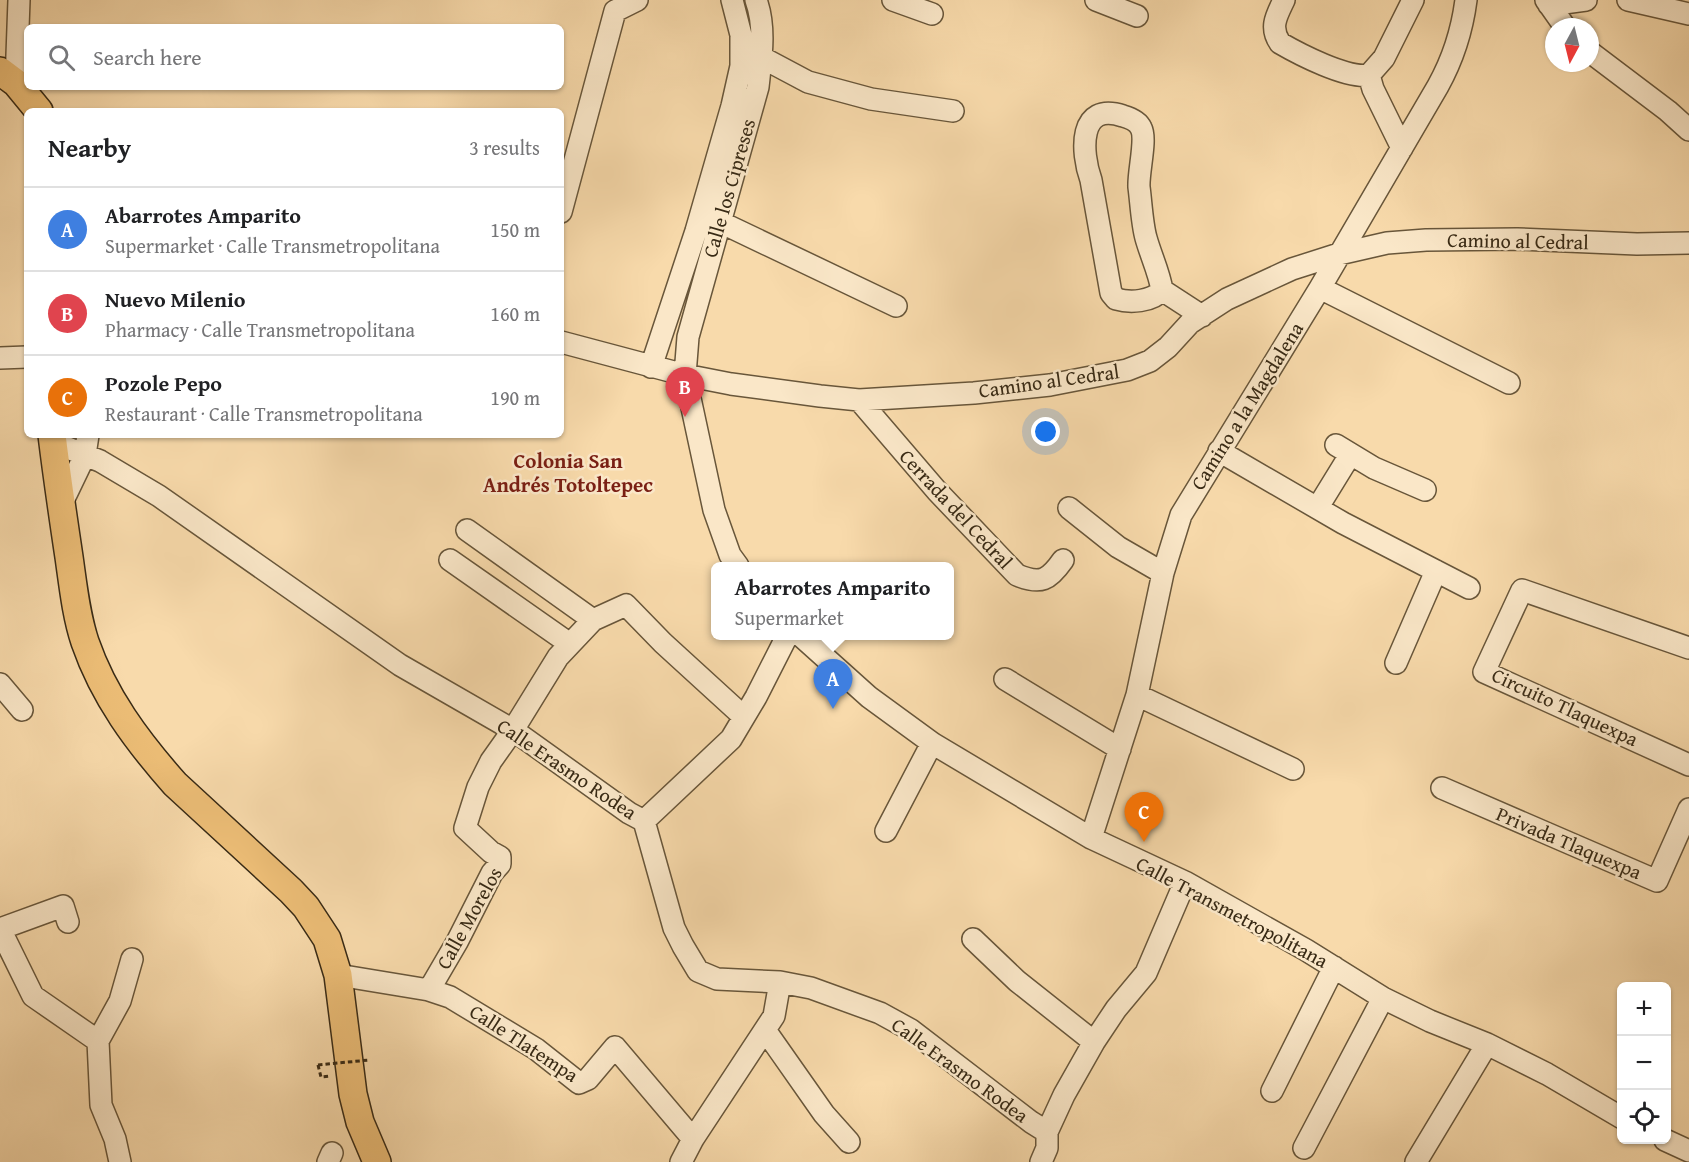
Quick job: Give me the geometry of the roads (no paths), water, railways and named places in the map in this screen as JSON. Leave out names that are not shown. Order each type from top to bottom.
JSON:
[{"type":"main road","points":[[8,77],[36,108]]},
{"type":"main road","points":[[53,439],[73,588],[84,640],[99,676],[142,746],[175,784],[306,907],[327,939],[338,975],[353,1094],[360,1122],[377,1162]]},
{"type":"street","points":[[8,77],[19,0]]},
{"type":"street","points":[[565,180],[615,11],[637,0]]},
{"type":"street","name":"Calle los Cipreses","points":[[651,367],[696,231],[741,66],[741,35],[732,0]]},
{"type":"street","name":"Calle los Cipreses","points":[[685,375],[688,337],[758,87],[763,46],[756,0]]},
{"type":"street","points":[[893,0],[932,14]]},
{"type":"street","points":[[1096,0],[1137,16]]},
{"type":"street","points":[[1284,0],[1273,25],[1280,43],[1346,74],[1360,77],[1369,75],[1384,58],[1413,0]]},
{"type":"street","name":"Camino a la Magdalena","points":[[1091,838],[1137,695],[1163,573],[1181,515],[1320,288],[1451,64],[1460,34],[1466,0]]},
{"type":"street","points":[[1548,3],[1586,0]]},
{"type":"street","points":[[1628,0],[1689,14]]},
{"type":"street","points":[[1548,3],[1559,18]]},
{"type":"street","points":[[761,57],[808,82],[871,99],[953,111]]},
{"type":"street","points":[[1599,59],[1668,111],[1689,130]]},
{"type":"street","points":[[1369,75],[1373,89],[1402,148]]},
{"type":"street","points":[[1162,290],[1157,296],[1125,302],[1116,299],[1111,293],[1084,150],[1088,124],[1104,112],[1137,122],[1142,129],[1144,136],[1139,169],[1145,235],[1158,268],[1162,290],[1202,316]]},
{"type":"street","points":[[720,222],[896,306]]},
{"type":"street","name":"Camino al Cedral","points":[[564,343],[685,375],[732,384],[859,400],[974,393],[1050,385],[1127,370],[1150,361],[1168,347],[1190,324],[1227,299],[1292,269],[1339,254],[1387,243],[1425,240],[1517,239],[1636,244],[1689,243]]},
{"type":"street","points":[[1320,288],[1509,383]]},
{"type":"street","points":[[0,358],[24,357]]},
{"type":"street","points":[[685,375],[714,510],[735,562]]},
{"type":"street","name":"Cerrada del Cedral","points":[[859,400],[937,491],[1017,575],[1031,581],[1043,579],[1053,575],[1063,560]]},
{"type":"street","name":"Calle Erasmo Rodea","points":[[53,439],[87,445],[100,461],[159,496],[400,665],[513,730],[629,813],[644,821],[674,928],[698,971],[717,979],[780,982],[811,987],[880,1013],[911,1030],[1047,1132]]},
{"type":"street","points":[[61,505],[87,445]]},
{"type":"street","points":[[1318,507],[1343,450],[1374,468],[1425,490]]},
{"type":"street","points":[[1219,451],[1343,523],[1469,588]]},
{"type":"street","points":[[1069,508],[1118,547],[1163,573]]},
{"type":"street","points":[[467,530],[593,620]]},
{"type":"street","points":[[450,560],[570,644]]},
{"type":"street","points":[[1396,663],[1436,571]]},
{"type":"street","name":"Circuito Tlaquexpa","points":[[1689,648],[1522,591],[1484,672],[1689,765]]},
{"type":"street","points":[[513,730],[558,657],[593,620],[626,605],[663,643],[744,717]]},
{"type":"street","points":[[644,821],[730,739],[764,682],[785,640]]},
{"type":"street","name":"Calle Transmetropolitana","points":[[805,640],[869,697],[932,743],[1091,838],[1185,882],[1334,967],[1383,998],[1430,1021],[1487,1044],[1547,1074],[1617,1115]]},
{"type":"street","points":[[1005,679],[1120,749]]},
{"type":"street","points":[[0,684],[22,710]]},
{"type":"street","points":[[1137,695],[1293,769]]},
{"type":"street","name":"Calle Morelos","points":[[429,990],[458,942],[492,873],[500,864],[500,856],[491,852],[466,831],[465,823],[490,761],[513,730]]},
{"type":"street","points":[[886,831],[932,743]]},
{"type":"street","name":"Privada Tlaquexpa","points":[[1442,788],[1657,880],[1689,809]]},
{"type":"street","points":[[1041,1162],[1047,1148],[1047,1132],[1064,1095],[1094,1042],[1146,973],[1185,882]]},
{"type":"street","points":[[68,922],[63,906],[0,929],[33,996],[98,1041]]},
{"type":"street","points":[[973,939],[1017,981],[1094,1042]]},
{"type":"street","points":[[120,1162],[115,1139],[101,1105],[98,1041],[120,1001],[132,959]]},
{"type":"street","points":[[1272,1091],[1334,967]]},
{"type":"street","name":"Calle Tlatempa","points":[[338,975],[429,990],[466,1005],[508,1034],[536,1049],[579,1083],[588,1079],[615,1047],[693,1139]]},
{"type":"street","points":[[681,1162],[693,1139],[774,1016],[780,982]]},
{"type":"street","points":[[1304,1148],[1383,998]]},
{"type":"street","points":[[765,1030],[824,1114],[849,1142]]},
{"type":"street","points":[[1416,1162],[1487,1044]]},
{"type":"street","points":[[1671,1142],[1689,1150]]},
{"type":"place","name":"Nuevo Milenio","points":[[685,417]]},
{"type":"place","name":"Abarrotes Amparito","points":[[833,709]]},
{"type":"place","name":"Pozole Pepo","points":[[1144,842]]},
{"type":"district","name":"Colonia San Andrés Totoltepec","points":[[568,473]]}]
